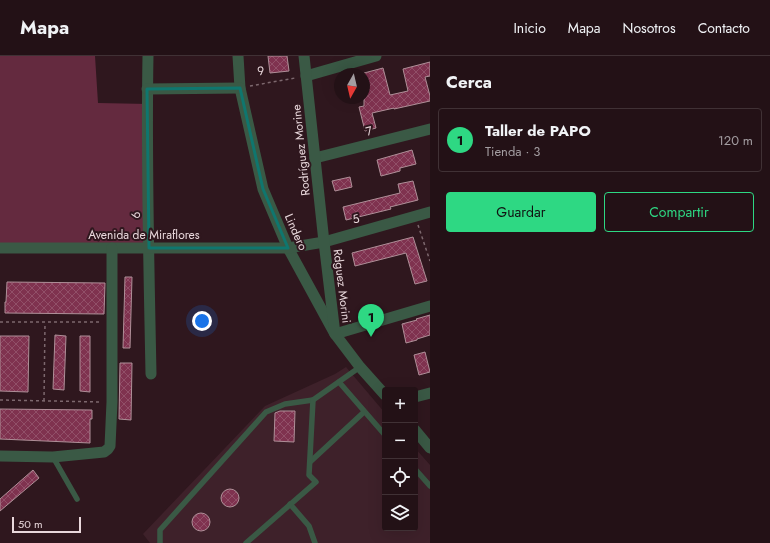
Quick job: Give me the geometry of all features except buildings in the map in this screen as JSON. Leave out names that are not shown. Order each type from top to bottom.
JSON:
[{"type":"street","name":"6","points":[[148,56],[147,89],[151,374]]},
{"type":"street","name":"Lindero","points":[[238,56],[240,88],[263,189],[288,248],[335,334],[360,367],[382,392]]},
{"type":"street","name":"Rodríguez Morine","points":[[304,56],[324,242]]},
{"type":"street","points":[[306,76],[376,56]]},
{"type":"street","points":[[147,89],[240,88]]},
{"type":"street","name":"7","points":[[315,158],[430,129]]},
{"type":"street","name":"5","points":[[288,248],[324,242],[430,212]]},
{"type":"street","name":"Rdguez Morini","points":[[324,242],[335,334]]},
{"type":"street","name":"Avenida de Miraflores","points":[[0,248],[288,248]]},
{"type":"street","points":[[0,456],[52,457],[104,452],[110,446],[112,402],[112,248]]},
{"type":"street","points":[[335,334],[430,306]]},
{"type":"street","points":[[418,396],[430,393]]},
{"type":"street","points":[[418,434],[430,448]]},
{"type":"lane","points":[[160,543],[160,530],[266,412],[285,404],[313,400],[360,367]]},
{"type":"lane","points":[[339,382],[382,432]]},
{"type":"lane","points":[[246,543],[316,482],[309,475],[313,400]]},
{"type":"lane","points":[[310,462],[364,412]]},
{"type":"lane","points":[[52,457],[77,499]]},
{"type":"lane","points":[[418,472],[430,486]]},
{"type":"lane","points":[[290,504],[309,526],[315,543]]},
{"type":"path","name":"9","points":[[240,88],[306,76]]},
{"type":"path","points":[[415,216],[430,261]]},
{"type":"path","points":[[0,322],[112,322]]},
{"type":"path","points":[[44,401],[45,322]]},
{"type":"path","points":[[0,400],[112,402]]},
{"type":"highlighted area","points":[[240,88],[263,189],[288,248],[149,248],[147,89]]},
{"type":"shaded area","points":[[0,56],[95,56],[98,103],[148,104],[149,248],[0,248]]},
{"type":"shaded area","points":[[346,367],[382,409],[382,531],[418,531],[418,451],[430,465],[430,543],[150,543],[143,534],[265,406],[335,374]]},
{"type":"place","name":"Taller de PAPO","points":[[371,337]]}]
